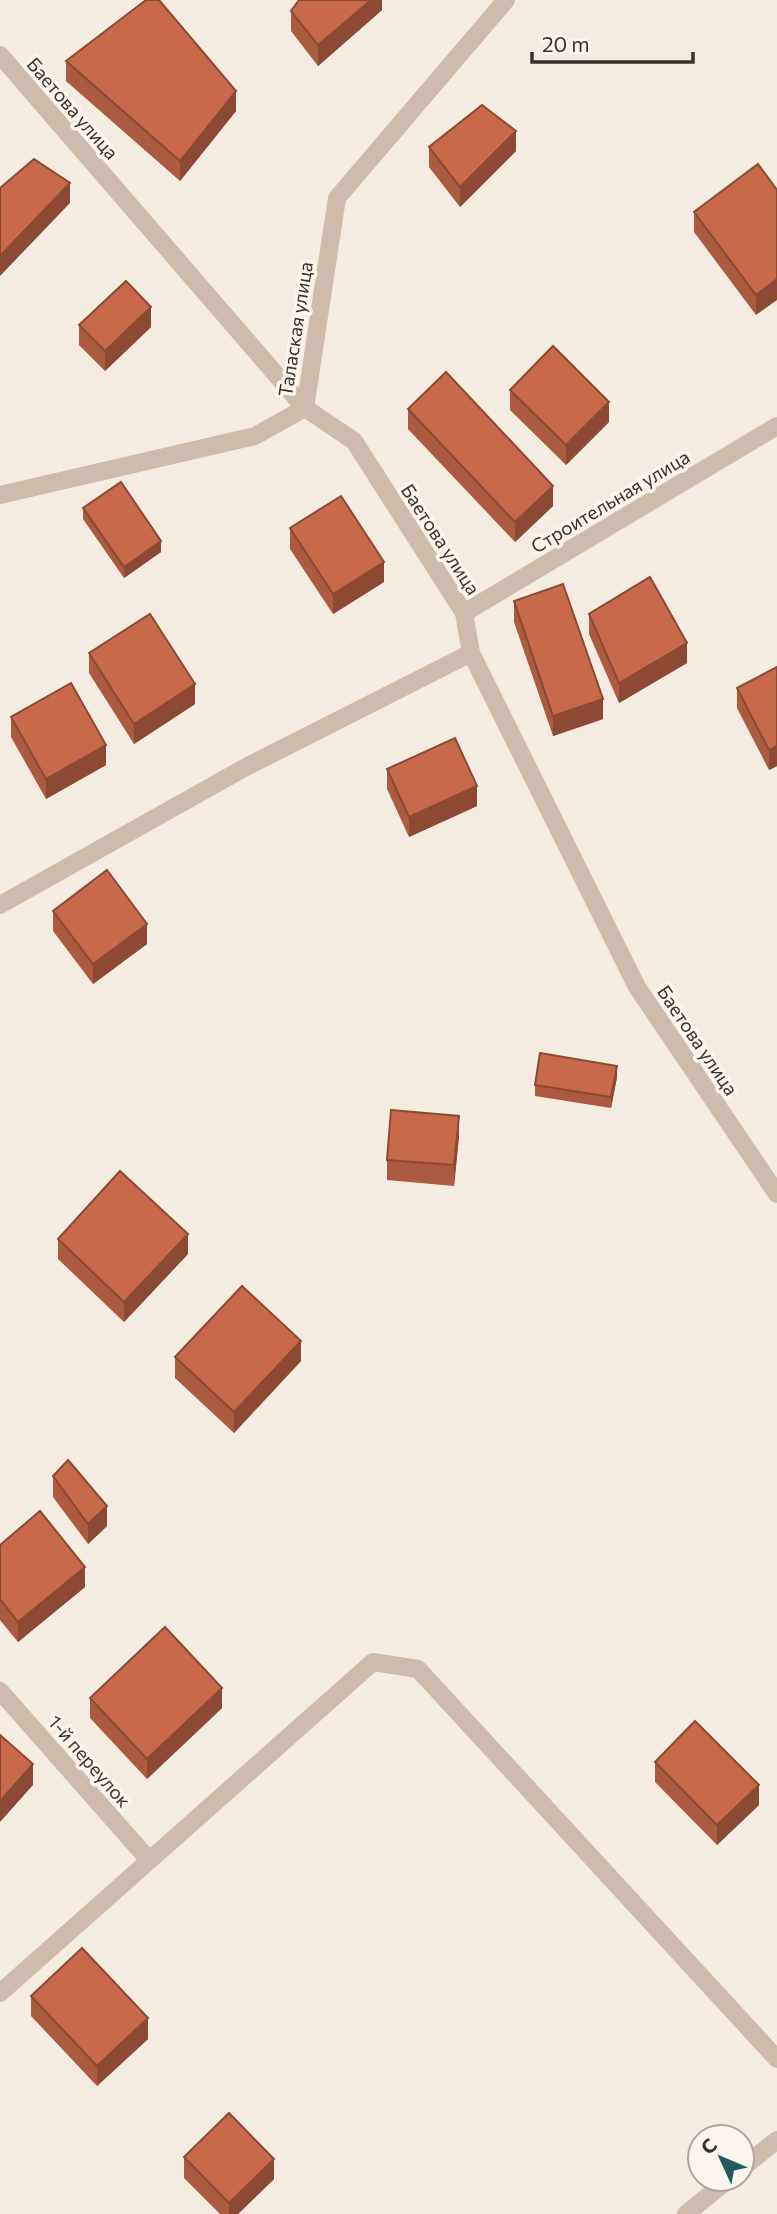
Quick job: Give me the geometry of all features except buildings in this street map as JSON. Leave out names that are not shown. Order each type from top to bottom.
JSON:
[{"type":"street","name":"Талаская улица","points":[[0,495],[255,436],[305,408],[337,198],[506,0]]},
{"type":"street","name":"Баетова улица","points":[[0,55],[305,408],[354,441],[464,613],[471,653],[637,987],[777,1194]]},
{"type":"street","name":"Строительная улица","points":[[464,613],[777,426]]},
{"type":"street","points":[[0,905],[246,767],[471,653]]},
{"type":"street","points":[[0,1993],[373,1662],[418,1669],[777,2059]]},
{"type":"street","name":"1-й переулок","points":[[0,1691],[149,1860]]},
{"type":"street","points":[[756,2157],[777,2140]]},
{"type":"street","points":[[686,2214],[712,2193]]}]
